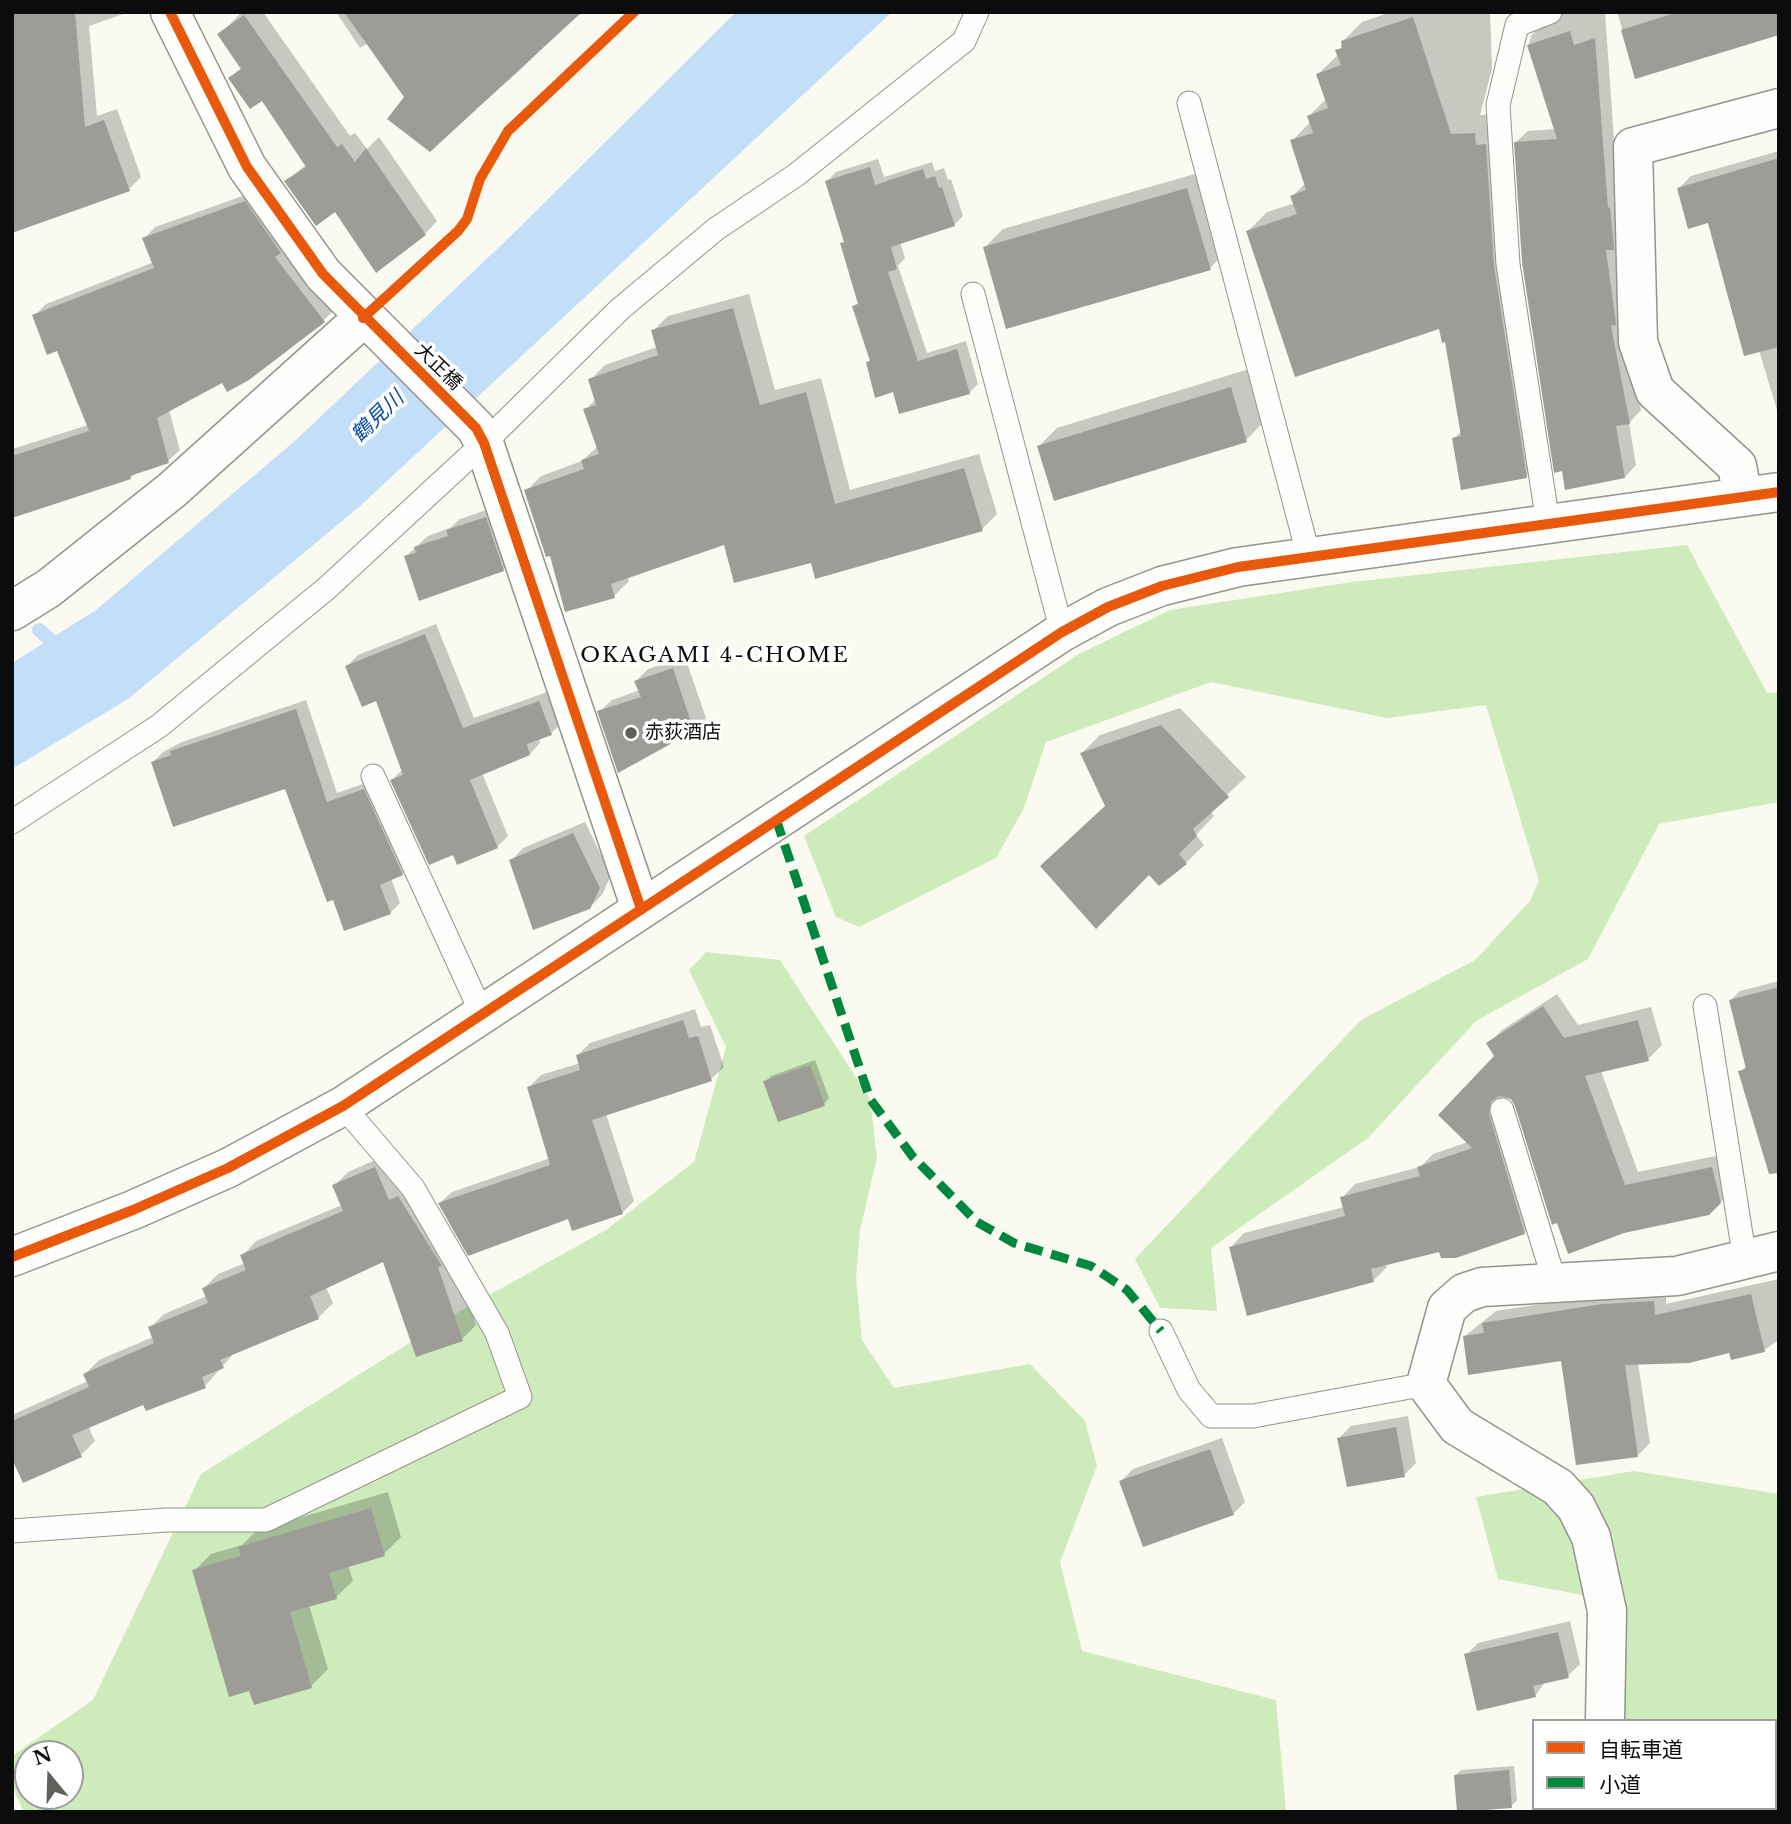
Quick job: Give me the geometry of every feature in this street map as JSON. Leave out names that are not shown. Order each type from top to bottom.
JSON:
[{"type":"street","name":"大正橋","points":[[170,12],[247,167],[323,274],[480,435]]},
{"type":"street","points":[[1761,495],[1737,466],[1655,391],[1638,342],[1633,147],[1779,108]]},
{"type":"street","points":[[12,611],[49,588],[172,490],[369,324]]},
{"type":"street","points":[[480,435],[641,909]]},
{"type":"street","points":[[12,1257],[133,1210],[216,1173],[343,1107],[1062,632],[1108,607],[1162,586],[1237,567],[1761,495]]},
{"type":"street","points":[[1605,1719],[1607,1611],[1591,1537],[1576,1507],[1558,1487],[1457,1426],[1426,1384],[1447,1308],[1464,1293],[1482,1287],[1677,1276],[1762,1255]]},
{"type":"lane","points":[[12,822],[159,726],[327,588],[480,435],[620,309],[716,229],[796,175],[964,41],[977,12]]},
{"type":"lane","points":[[1548,523],[1508,264],[1498,105],[1517,25],[1549,12]]},
{"type":"lane","points":[[1189,103],[1309,557]]},
{"type":"lane","points":[[973,295],[1062,632]]},
{"type":"lane","points":[[373,776],[482,1014]]},
{"type":"lane","points":[[1705,1006],[1762,1255]]},
{"type":"lane","points":[[12,1531],[166,1520],[266,1520],[520,1397],[497,1333],[413,1188],[343,1107]]},
{"type":"lane","points":[[1502,1110],[1555,1283]]},
{"type":"lane","points":[[1161,1331],[1189,1390],[1211,1416],[1253,1416],[1426,1384]]},
{"type":"green space","points":[[1687,545],[1767,693],[1779,692],[1779,802],[1659,824],[1588,959],[1476,1021],[1368,1138],[1211,1248],[1217,1311],[1160,1308],[1135,1259],[1361,1020],[1475,960],[1530,901],[1539,881],[1486,705],[1387,718],[1211,682],[1046,742],[1024,808],[996,858],[859,927],[836,917],[804,836],[1079,654],[1170,610],[1352,582]]},
{"type":"green space","points":[[706,952],[780,960],[870,1099],[877,1158],[860,1230],[856,1278],[862,1340],[894,1388],[1030,1364],[1085,1421],[1097,1466],[1060,1562],[1082,1651],[1276,1700],[1286,1812],[24,1812],[23,1810],[84,1810],[84,1740],[35,1740],[93,1700],[201,1474],[457,1313],[606,1230],[694,1162],[726,1047],[689,970]]},
{"type":"green space","points":[[1634,1471],[1779,1494],[1779,1812],[1605,1812],[1777,1810],[1777,1719],[1611,1719],[1619,1602],[1498,1579],[1476,1497]]},
{"type":"green space","points":[[14,1755],[14,1790],[12,1786]]},
{"type":"water","name":"鶴見川","points":[[736,12],[892,12],[359,507],[128,699],[12,769],[12,663],[96,610],[297,439],[517,230]]},
{"type":"building","points":[[12,12],[75,12],[85,127],[104,120],[130,191],[12,233]]},
{"type":"building","points":[[344,12],[582,12],[430,152],[387,119],[404,97]]},
{"type":"building","points":[[1678,12],[1779,12],[1779,35],[1635,79],[1621,30]]},
{"type":"building","points":[[244,15],[337,147],[342,144],[355,162],[366,148],[426,235],[376,273],[335,212],[316,226],[284,181],[306,167],[262,101],[250,109],[228,78],[241,69],[217,34]]},
{"type":"building","points":[[1413,17],[1451,134],[1475,133],[1476,145],[1486,144],[1494,266],[1527,478],[1461,490],[1452,438],[1461,436],[1445,342],[1442,343],[1439,329],[1295,377],[1246,231],[1297,214],[1290,196],[1306,190],[1290,140],[1313,133],[1307,116],[1328,108],[1316,74],[1341,65],[1335,50],[1342,48],[1341,41]]},
{"type":"building","points":[[1570,31],[1574,45],[1595,38],[1608,208],[1610,207],[1614,247],[1614,250],[1606,250],[1616,325],[1611,326],[1630,424],[1616,426],[1625,478],[1565,490],[1562,471],[1554,473],[1522,262],[1514,142],[1557,139],[1527,45]]},
{"type":"building","points":[[1779,158],[1779,347],[1744,356],[1708,223],[1688,229],[1677,188]]},
{"type":"building","points":[[870,167],[875,185],[923,169],[926,179],[935,176],[939,188],[942,187],[955,226],[891,247],[897,269],[888,272],[918,361],[957,349],[970,394],[899,414],[893,392],[875,398],[866,362],[870,361],[852,306],[858,304],[840,243],[844,242],[825,181]]},
{"type":"building","points":[[1187,188],[1211,270],[1006,329],[983,247]]},
{"type":"building","points":[[245,201],[281,253],[275,257],[325,322],[249,380],[227,392],[222,383],[157,418],[169,463],[130,476],[131,479],[12,518],[12,456],[89,431],[57,351],[47,355],[32,315],[154,268],[142,238]]},
{"type":"building","points":[[733,308],[760,405],[806,392],[835,504],[964,468],[983,531],[815,579],[811,563],[734,583],[724,545],[611,584],[615,598],[565,612],[550,556],[546,557],[524,490],[584,469],[581,460],[599,454],[583,409],[596,405],[588,379],[658,355],[651,330]]},
{"type":"building","points":[[1231,387],[1247,442],[1054,501],[1037,446]]},
{"type":"building","points":[[486,517],[504,571],[419,601],[404,556],[416,553],[414,547],[448,536],[446,530]]},
{"type":"building","points":[[425,634],[463,728],[539,701],[552,735],[527,744],[530,755],[470,780],[498,848],[457,865],[453,855],[429,865],[390,780],[403,775],[376,701],[362,707],[345,666]]},
{"type":"building","points":[[673,668],[694,731],[618,773],[597,711],[641,697],[634,681]]},
{"type":"building","points":[[296,709],[327,802],[364,789],[403,875],[380,885],[391,914],[344,931],[333,900],[327,902],[285,789],[173,827],[151,762],[171,755],[170,751]]},
{"type":"building","points":[[1161,725],[1229,797],[1193,829],[1197,836],[1179,854],[1187,864],[1159,886],[1149,875],[1096,929],[1040,866],[1105,806],[1080,753]]},
{"type":"building","points":[[573,833],[600,888],[590,909],[533,930],[509,860]]},
{"type":"building","points":[[1779,987],[1779,1173],[1769,1174],[1738,1071],[1746,1069],[1729,1000]]},
{"type":"building","points":[[1543,1006],[1564,1038],[1638,1020],[1649,1061],[1585,1076],[1625,1185],[1712,1167],[1721,1203],[1709,1215],[1624,1233],[1568,1254],[1557,1223],[1552,1225],[1515,1106],[1511,1099],[1499,1096],[1491,1101],[1489,1114],[1525,1234],[1456,1258],[1441,1258],[1439,1252],[1371,1269],[1374,1282],[1247,1316],[1229,1247],[1345,1216],[1340,1197],[1420,1176],[1417,1167],[1472,1148],[1438,1115],[1494,1056],[1486,1043]]},
{"type":"building","points":[[683,1020],[689,1038],[698,1036],[712,1081],[592,1120],[623,1214],[572,1231],[568,1219],[468,1256],[438,1203],[550,1165],[527,1087],[580,1070],[576,1055]]},
{"type":"building","points":[[810,1065],[825,1106],[778,1122],[763,1081]]},
{"type":"building","points":[[375,1167],[389,1200],[398,1196],[442,1266],[438,1267],[463,1341],[416,1357],[383,1262],[310,1296],[319,1319],[220,1360],[224,1368],[202,1377],[206,1388],[146,1411],[143,1405],[72,1435],[82,1457],[23,1483],[12,1459],[12,1421],[89,1387],[83,1374],[154,1343],[148,1327],[208,1303],[202,1288],[246,1270],[240,1255],[343,1211],[332,1185]]},
{"type":"building","points":[[1751,1294],[1765,1352],[1731,1360],[1729,1353],[1689,1363],[1625,1365],[1638,1457],[1576,1465],[1561,1361],[1468,1375],[1463,1336],[1484,1333],[1482,1323],[1602,1304],[1654,1301],[1655,1315]]},
{"type":"building","points":[[1396,1427],[1405,1477],[1347,1487],[1337,1438]]},
{"type":"building","points":[[1210,1449],[1234,1515],[1143,1547],[1119,1481]]},
{"type":"building","points":[[371,1508],[385,1556],[329,1573],[337,1599],[290,1612],[312,1688],[254,1705],[249,1691],[229,1697],[192,1570],[241,1556],[238,1547]]},
{"type":"building","points":[[1558,1632],[1569,1678],[1533,1686],[1536,1697],[1477,1711],[1464,1654]]},
{"type":"building","points":[[1509,1770],[1512,1808],[1457,1812],[1454,1775]]},
{"type":"waterway","points":[[39,630],[64,652]]},
{"type":"marked path","points":[[776,819],[870,1099],[913,1157],[977,1222],[1014,1243],[1091,1266],[1127,1290],[1161,1331]]},
{"type":"cycle path","points":[[170,12],[247,167],[323,274],[476,428],[484,443],[641,909]]},
{"type":"cycle path","points":[[363,318],[458,231],[467,219],[480,179],[508,131],[634,12]]},
{"type":"cycle path","points":[[12,1257],[133,1210],[228,1168],[343,1106],[1062,632],[1108,607],[1162,586],[1238,567],[1779,492]]},
{"type":"place","name":"赤荻酒店","points":[[631,733]]},
{"type":"district","name":"OKAGAMI 4-CHOME","points":[[715,656]]}]
